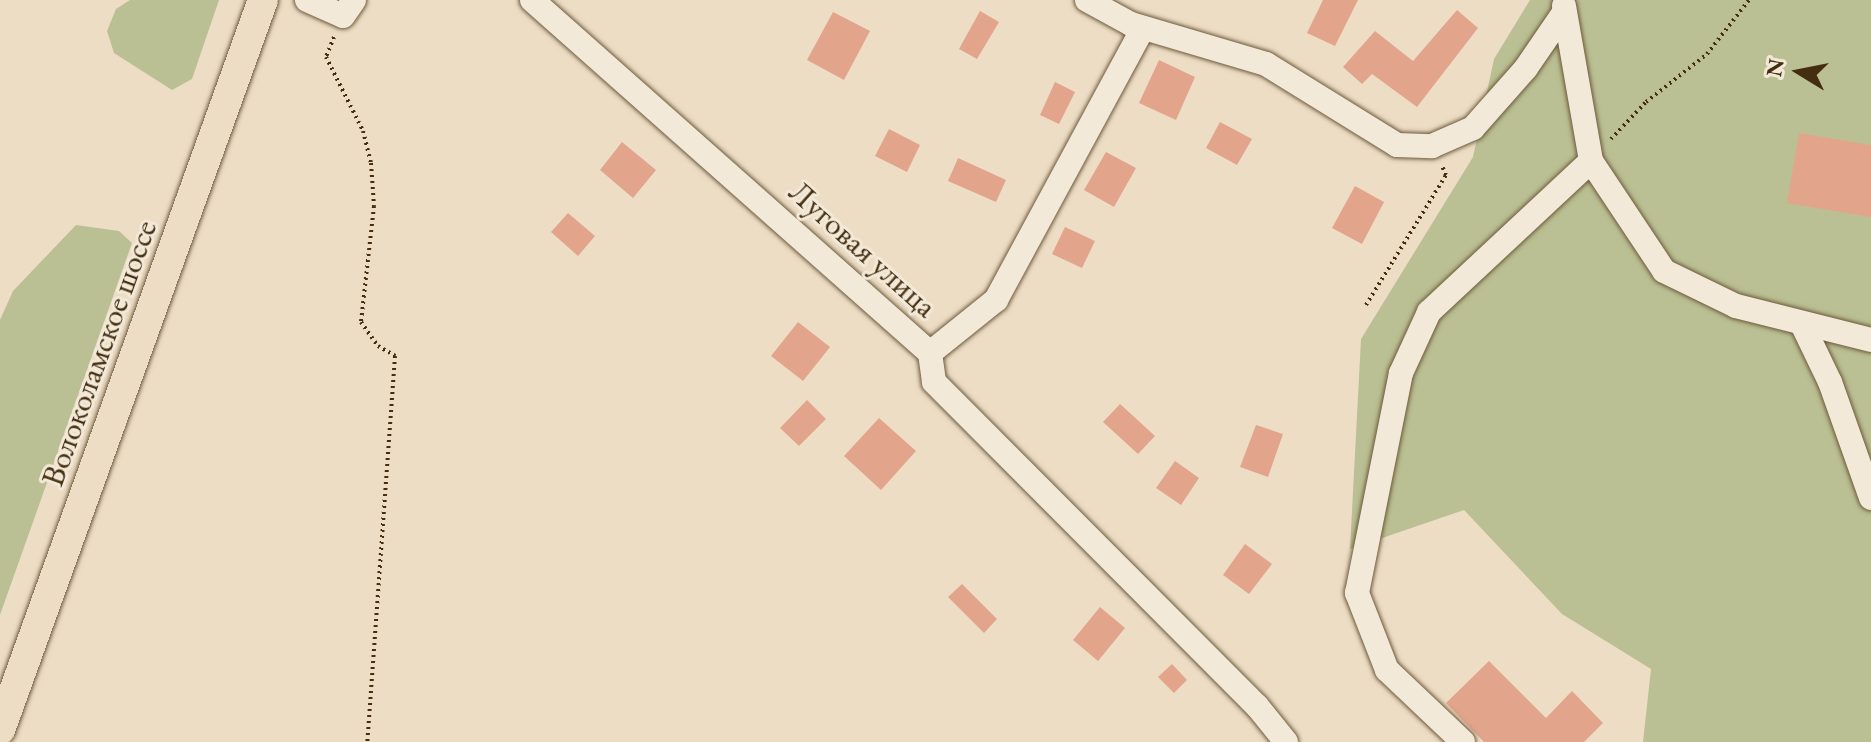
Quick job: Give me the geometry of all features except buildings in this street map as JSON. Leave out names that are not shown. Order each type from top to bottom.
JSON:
[{"type":"main road","name":"Волоколамское шоссе","points":[[0,730],[263,0]]},
{"type":"street","points":[[307,0],[348,8]]},
{"type":"street","name":"Луговая улица","points":[[532,0],[930,353],[934,382],[1257,706],[1286,742]]},
{"type":"street","points":[[1087,0],[1143,28],[1266,64],[1397,145],[1432,146],[1473,128],[1526,68],[1564,7]]},
{"type":"street","points":[[1564,7],[1591,161],[1664,271],[1736,306],[1803,326],[1871,340]]},
{"type":"street","points":[[930,353],[996,300],[1143,28]]},
{"type":"street","points":[[1463,742],[1387,670],[1357,593],[1401,373],[1429,312],[1591,161]]},
{"type":"street","points":[[1803,326],[1830,382],[1871,498]]},
{"type":"path","points":[[1591,161],[1646,102],[1707,54],[1749,0]]},
{"type":"path","points":[[348,8],[326,57],[363,131],[374,206],[361,322],[378,346],[395,356],[396,379],[367,742]]},
{"type":"path","points":[[1366,305],[1446,175],[1432,146]]},
{"type":"green space","points":[[130,0],[219,0],[192,79],[172,90],[114,53],[107,31],[116,9]]},
{"type":"green space","points":[[1530,0],[1871,0],[1871,742],[1643,742],[1651,669],[1562,614],[1464,510],[1350,549],[1361,339],[1473,157],[1494,59]]},
{"type":"green space","points":[[76,225],[119,231],[132,243],[0,615],[0,320],[13,291]]}]
